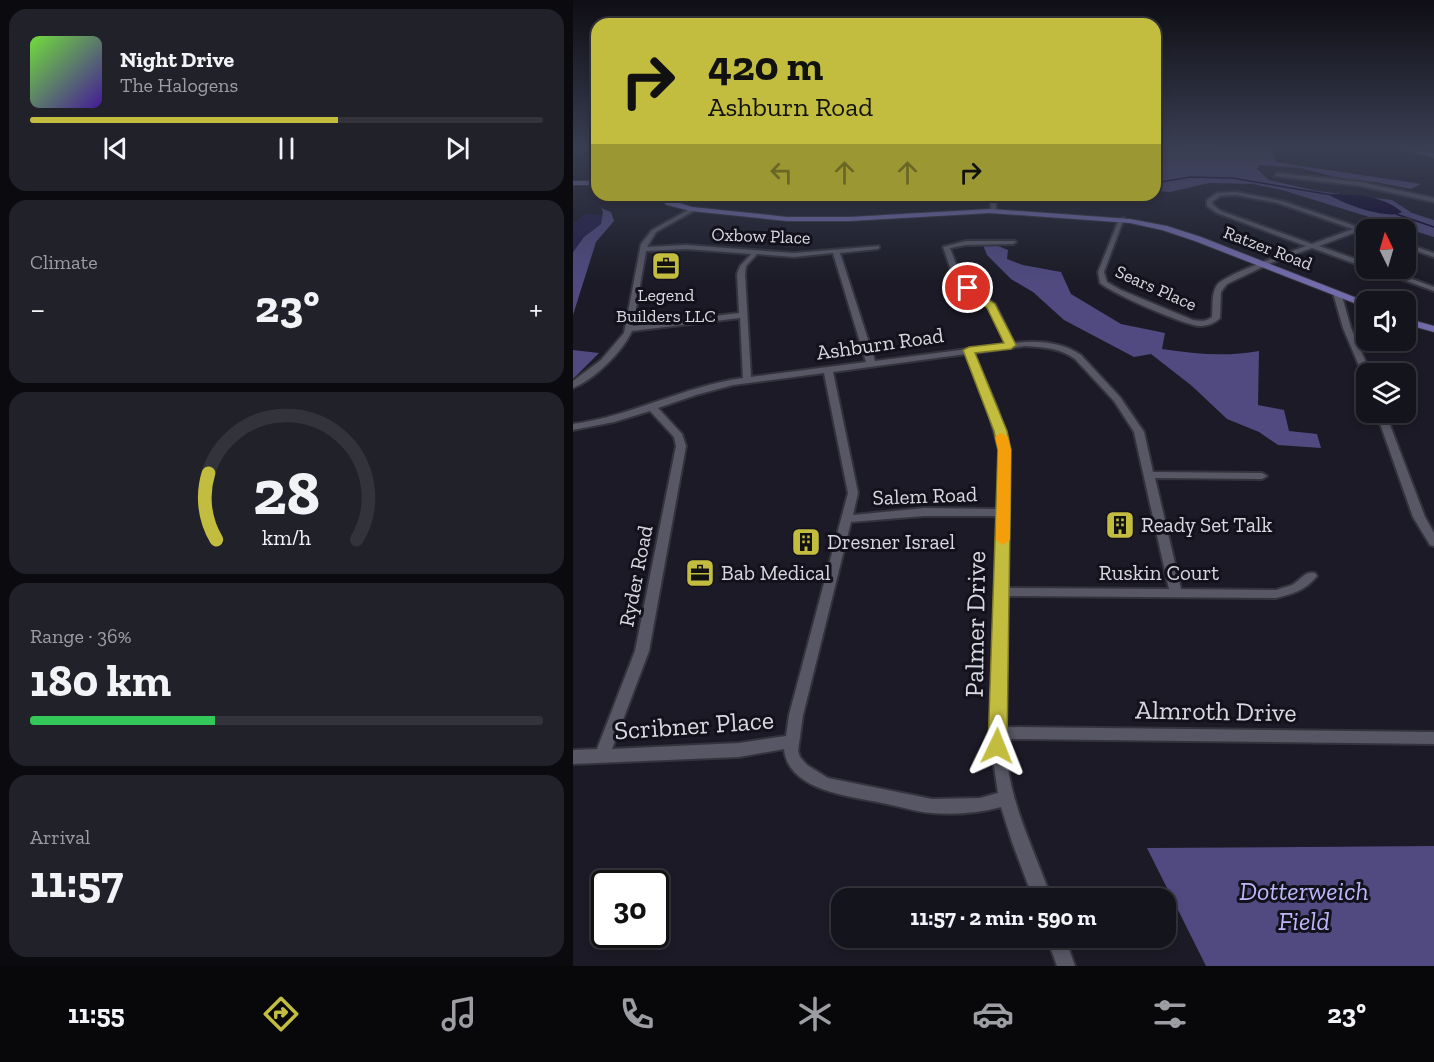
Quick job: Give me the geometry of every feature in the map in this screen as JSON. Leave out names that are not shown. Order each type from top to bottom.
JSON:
[{"type":"main road","name":"Ratzer Road","points":[[667,201],[694,209],[764,217],[820,220],[994,211],[1122,219],[1171,230],[1356,301]]},
{"type":"main road","points":[[1416,324],[1434,329]]},
{"type":"street","points":[[1220,194],[1210,199],[1209,204],[1215,210],[1356,262]]},
{"type":"street","points":[[1251,194],[1356,229]]},
{"type":"street","points":[[1407,194],[1434,200]]},
{"type":"street","points":[[993,201],[994,211]]},
{"type":"street","points":[[573,385],[595,369],[621,344],[629,329],[643,243],[654,231],[694,209]]},
{"type":"street","name":"Sears Place","points":[[1122,219],[1101,272],[1102,279],[1112,289],[1191,321],[1202,323],[1214,321],[1222,284],[1264,265]]},
{"type":"street","points":[[1264,265],[1356,229]]},
{"type":"street","points":[[1011,345],[992,306],[959,281],[947,246],[1013,242]]},
{"type":"street","name":"Oxbow Place","points":[[643,249],[685,247],[794,255],[877,247]]},
{"type":"street","points":[[1416,249],[1434,255]]},
{"type":"street","points":[[836,251],[871,363]]},
{"type":"street","points":[[747,380],[741,270],[755,253]]},
{"type":"street","points":[[1405,279],[1434,289]]},
{"type":"street","points":[[1337,293],[1347,327],[1362,363]]},
{"type":"street","points":[[629,329],[744,315]]},
{"type":"street","name":"Ashburn Road","points":[[573,427],[608,422],[703,389],[747,380],[1011,345],[1049,345],[1078,357],[1117,399],[1139,432],[1176,593]]},
{"type":"street","name":"Palmer Drive","points":[[969,350],[1001,431],[1004,450],[999,765],[1005,799],[1038,888]]},
{"type":"street","points":[[792,741],[796,715],[851,507],[853,486],[828,369]]},
{"type":"street","name":"Ryder Road","points":[[602,756],[642,651],[681,446],[679,436],[652,408]]},
{"type":"street","points":[[1384,423],[1419,517],[1434,542]]},
{"type":"street","points":[[1149,475],[1262,476]]},
{"type":"street","name":"Salem Road","points":[[847,519],[924,512],[1003,513]]},
{"type":"street","name":"Ruskin Court","points":[[1002,592],[1276,594],[1295,589],[1311,576]]},
{"type":"street","name":"Almroth Drive","points":[[998,733],[1434,738]]},
{"type":"street","name":"Scribner Place","points":[[573,757],[738,750],[792,741],[791,751],[802,770],[813,779],[833,787],[932,806],[979,805],[1005,799]]},
{"type":"street","points":[[1060,948],[1066,966]]},
{"type":"shaded area","points":[[1328,194],[1357,195],[1376,199],[1402,212],[1376,213],[1343,202]]},
{"type":"shaded area","points":[[585,214],[602,215],[601,224],[584,237],[573,252],[573,223]]},
{"type":"green space","points":[[1295,194],[1343,194],[1392,200],[1412,213],[1434,220],[1434,237],[1416,231],[1416,219],[1376,219]]},
{"type":"green space","points":[[601,208],[611,212],[614,221],[596,242],[573,315],[573,252],[584,237],[601,224],[603,212]]},
{"type":"green space","points":[[983,245],[998,246],[1008,250],[1007,259],[1023,265],[1061,272],[1071,294],[1121,324],[1165,333],[1162,349],[1211,354],[1259,351],[1258,405],[1284,410],[1289,431],[1317,434],[1321,448],[1278,445],[1259,432],[1227,419],[1192,386],[1151,354],[1134,357],[1064,320],[1033,292],[1011,279],[987,255]]},
{"type":"green space","points":[[573,350],[599,353],[573,379]]},
{"type":"green space","name":"Dotterweich Field","points":[[1434,846],[1434,966],[1206,966],[1176,906],[1176,888],[1167,888],[1147,848]]},
{"type":"waterway","points":[[1327,194],[1332,195]]},
{"type":"waterway","points":[[1396,214],[1434,227]]},
{"type":"slow traffic","points":[[1001,437],[1004,450],[1003,540]]},
{"type":"place","name":"Legend Builders LLC","points":[[666,266]]},
{"type":"place","name":"Ready Set Talk","points":[[1120,525]]},
{"type":"place","name":"Dresner Israel","points":[[806,542]]},
{"type":"place","name":"Bab Medical","points":[[700,573]]},
{"type":"route","points":[[968,288],[992,306],[1011,345],[969,350],[1001,431],[1004,450],[997,746]]}]
